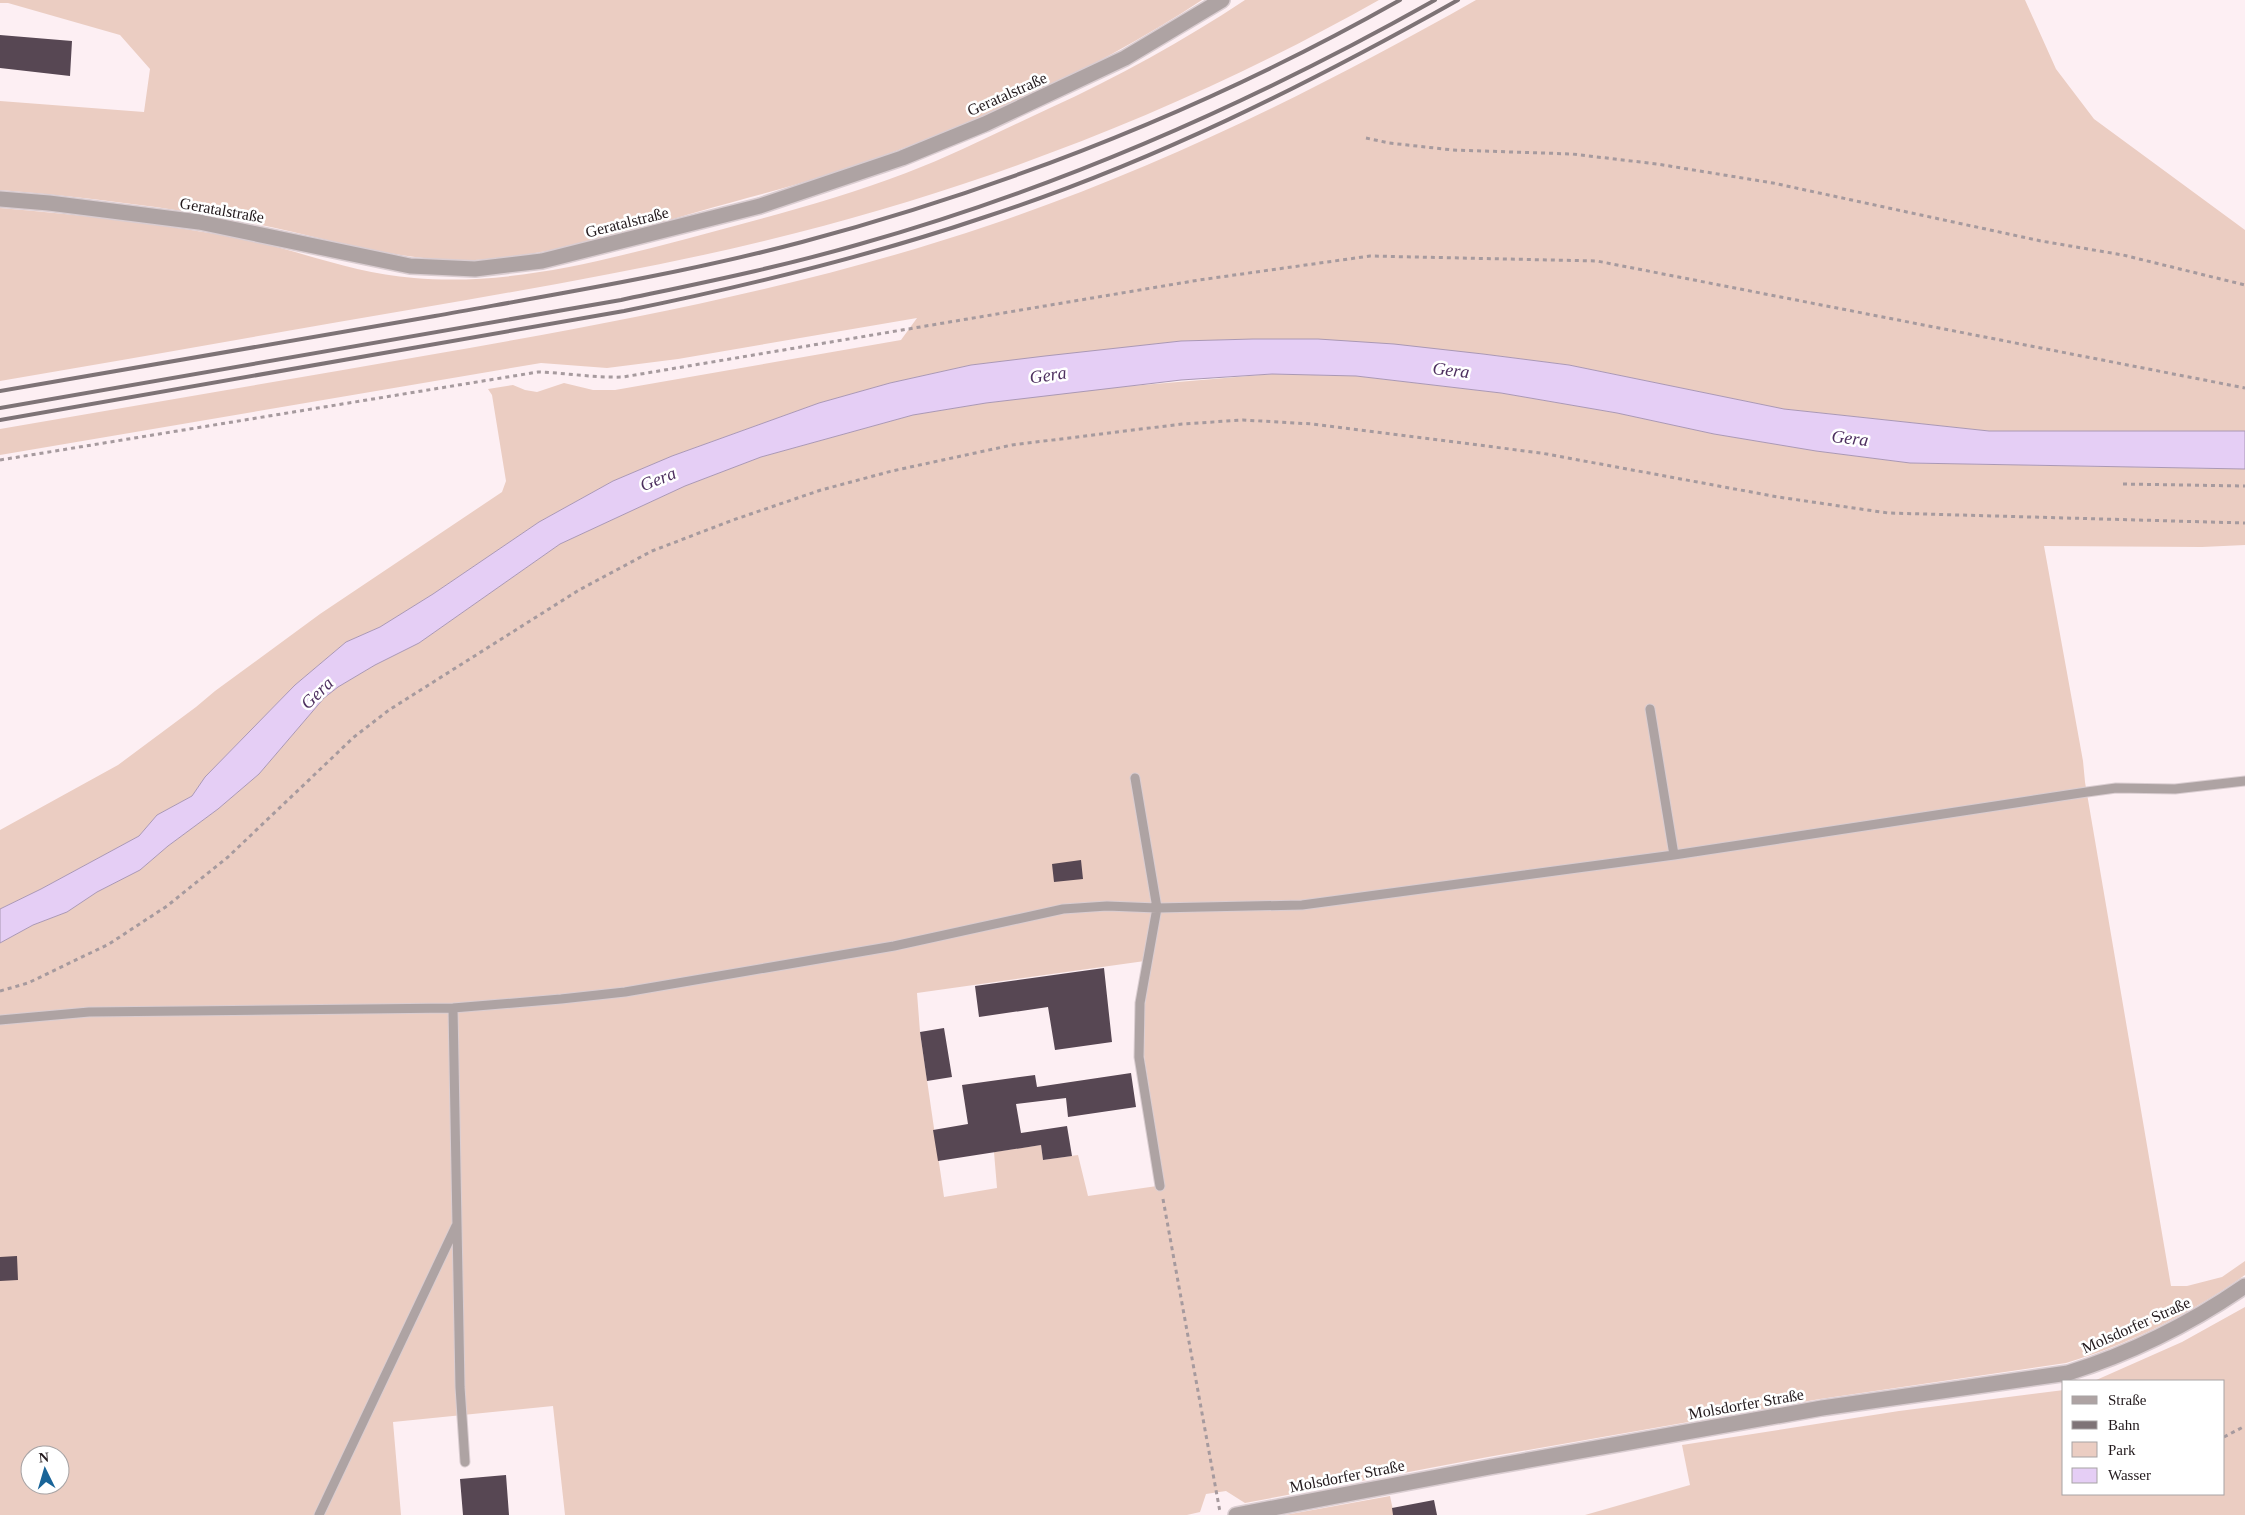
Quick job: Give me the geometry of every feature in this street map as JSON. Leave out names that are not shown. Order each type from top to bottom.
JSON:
[{"type":"street","name":"Geratalstraße","points":[[0,199],[50,203],[199,222],[410,266],[475,269],[542,261],[760,206],[902,158],[985,124],[1116,62],[1222,0]]},
{"type":"street","name":"Molsdorfer Straße","points":[[1236,1515],[1490,1467],[1822,1408],[2068,1373],[2099,1363],[2171,1331],[2212,1309],[2245,1286]]},
{"type":"lane","points":[[1650,709],[1674,855]]},
{"type":"lane","points":[[1135,778],[1157,908],[1140,1003],[1139,1057],[1160,1186]]},
{"type":"lane","points":[[0,1020],[89,1012],[453,1008],[625,992],[894,946],[1063,909],[1107,906],[1157,908],[1302,905],[1674,855],[2116,788],[2175,789],[2245,781]]},
{"type":"lane","points":[[453,1008],[460,1387],[466,1462]]},
{"type":"lane","points":[[320,1515],[457,1222]]},
{"type":"path","points":[[1366,138],[1389,143],[1453,150],[1572,154],[1657,164],[1755,180],[1886,206],[2041,241],[2123,255],[2245,285]]},
{"type":"path","points":[[0,460],[538,372],[600,378],[623,377],[1199,280],[1370,256],[1597,261],[2245,388]]},
{"type":"path","points":[[0,991],[28,983],[109,944],[167,906],[228,857],[354,737],[389,710],[579,590],[652,551],[733,520],[812,493],[892,472],[1012,445],[1191,424],[1243,420],[1313,424],[1541,453],[1778,497],[1888,513],[2245,523]]},
{"type":"path","points":[[2123,484],[2245,486]]},
{"type":"path","points":[[1160,1186],[1220,1515]]},
{"type":"path","points":[[2225,1436],[2245,1426]]},
{"type":"green space","points":[[0,0],[1202,0],[1160,27],[1115,52],[1022,99],[926,139],[831,174],[615,235],[558,249],[502,258],[446,260],[362,248],[251,223],[189,212],[94,199],[0,190],[0,101],[144,112],[150,69],[120,35],[8,3],[0,3]]},
{"type":"green space","points":[[1245,0],[1379,0],[1240,73],[1095,136],[1022,164],[947,189],[796,233],[703,255],[514,292],[0,381],[0,208],[124,221],[217,234],[393,276],[449,280],[483,279],[552,270],[619,256],[769,216],[852,192],[925,166],[1100,84],[1174,44]]},
{"type":"green space","points":[[1476,0],[2025,0],[2056,69],[2094,119],[2245,230],[2245,431],[1989,431],[1784,409],[1569,365],[1483,354],[1253,339],[1181,341],[971,365],[890,383],[819,403],[672,456],[613,481],[539,522],[433,594],[380,627],[346,642],[295,685],[205,777],[192,796],[157,815],[139,836],[0,909],[0,830],[118,765],[320,614],[502,492],[506,481],[492,395],[488,389],[513,385],[537,392],[564,383],[593,390],[615,390],[901,340],[917,318],[678,359],[607,368],[541,363],[0,455],[0,429],[642,316],[782,285],[921,247],[1054,202],[1178,152],[1358,65]]},
{"type":"green space","points":[[1272,374],[1356,376],[1501,393],[1617,413],[1714,434],[1816,451],[1910,463],[2245,469],[2245,545],[2202,547],[2044,546],[2083,761],[2171,1286],[2187,1286],[2222,1277],[2245,1261],[2245,1275],[2203,1303],[2159,1326],[2113,1347],[2066,1363],[1820,1399],[1488,1457],[1245,1503],[1226,1491],[1206,1494],[1200,1512],[1187,1515],[565,1515],[553,1406],[393,1422],[401,1515],[0,1515],[0,943],[33,925],[67,912],[97,892],[140,870],[259,774],[324,698],[338,687],[375,665],[419,643],[560,544],[685,486],[761,457],[913,415],[1084,390]],"holes":[[[1152,960],[1145,1004],[1144,1055],[1164,1185],[1088,1196],[1078,1155],[1043,1160],[1041,1145],[994,1152],[997,1188],[944,1197],[920,1032],[917,993]]]},
{"type":"green space","points":[[2245,1307],[2245,1515],[1585,1515],[1690,1485],[1682,1445],[1899,1411],[2062,1390],[2062,1495],[2225,1495],[2225,1380],[2096,1380],[2182,1342]]},
{"type":"green space","points":[[1390,1496],[1394,1515],[1285,1515]]},
{"type":"water","name":"Gera","points":[[1318,339],[1394,344],[1483,354],[1569,365],[1784,409],[1989,431],[2245,431],[2245,469],[1910,463],[1816,451],[1714,434],[1617,413],[1501,393],[1356,376],[1272,374],[1181,380],[986,403],[913,415],[761,457],[685,486],[560,544],[419,643],[375,665],[338,687],[324,698],[259,774],[140,870],[97,892],[67,912],[33,925],[0,943],[0,909],[139,836],[157,815],[192,796],[205,777],[295,685],[346,642],[380,627],[433,594],[539,522],[613,481],[672,456],[819,403],[890,383],[971,365],[1181,341]]},
{"type":"building","points":[[0,35],[72,41],[70,76],[0,68]]},
{"type":"building","points":[[1081,860],[1083,879],[1054,882],[1052,864]]},
{"type":"building","points":[[1104,968],[1112,1042],[1055,1050],[1048,1007],[979,1017],[975,986]]},
{"type":"building","points":[[944,1028],[952,1077],[927,1081],[920,1032]]},
{"type":"building","points":[[1131,1073],[1136,1107],[1068,1117],[1066,1098],[1016,1104],[1021,1133],[1067,1126],[1072,1156],[1043,1160],[1041,1145],[938,1161],[933,1130],[968,1124],[962,1085],[1035,1075],[1037,1087]]},
{"type":"building","points":[[17,1256],[18,1280],[0,1281],[0,1257]]},
{"type":"building","points":[[506,1475],[509,1515],[463,1515],[460,1479]]},
{"type":"building","points":[[1434,1500],[1437,1515],[1393,1515],[1392,1508]]},
{"type":"railway","points":[[0,391],[435,316],[665,274],[802,242],[957,196],[1108,140],[1183,109],[1256,75],[1329,39],[1400,0]]},
{"type":"railway","points":[[0,408],[621,300],[771,267],[860,244],[1009,196],[1155,139],[1296,74],[1435,0]]},
{"type":"railway","points":[[0,420],[624,311],[761,281],[851,258],[1047,196],[1168,147],[1286,92],[1458,0]]}]
